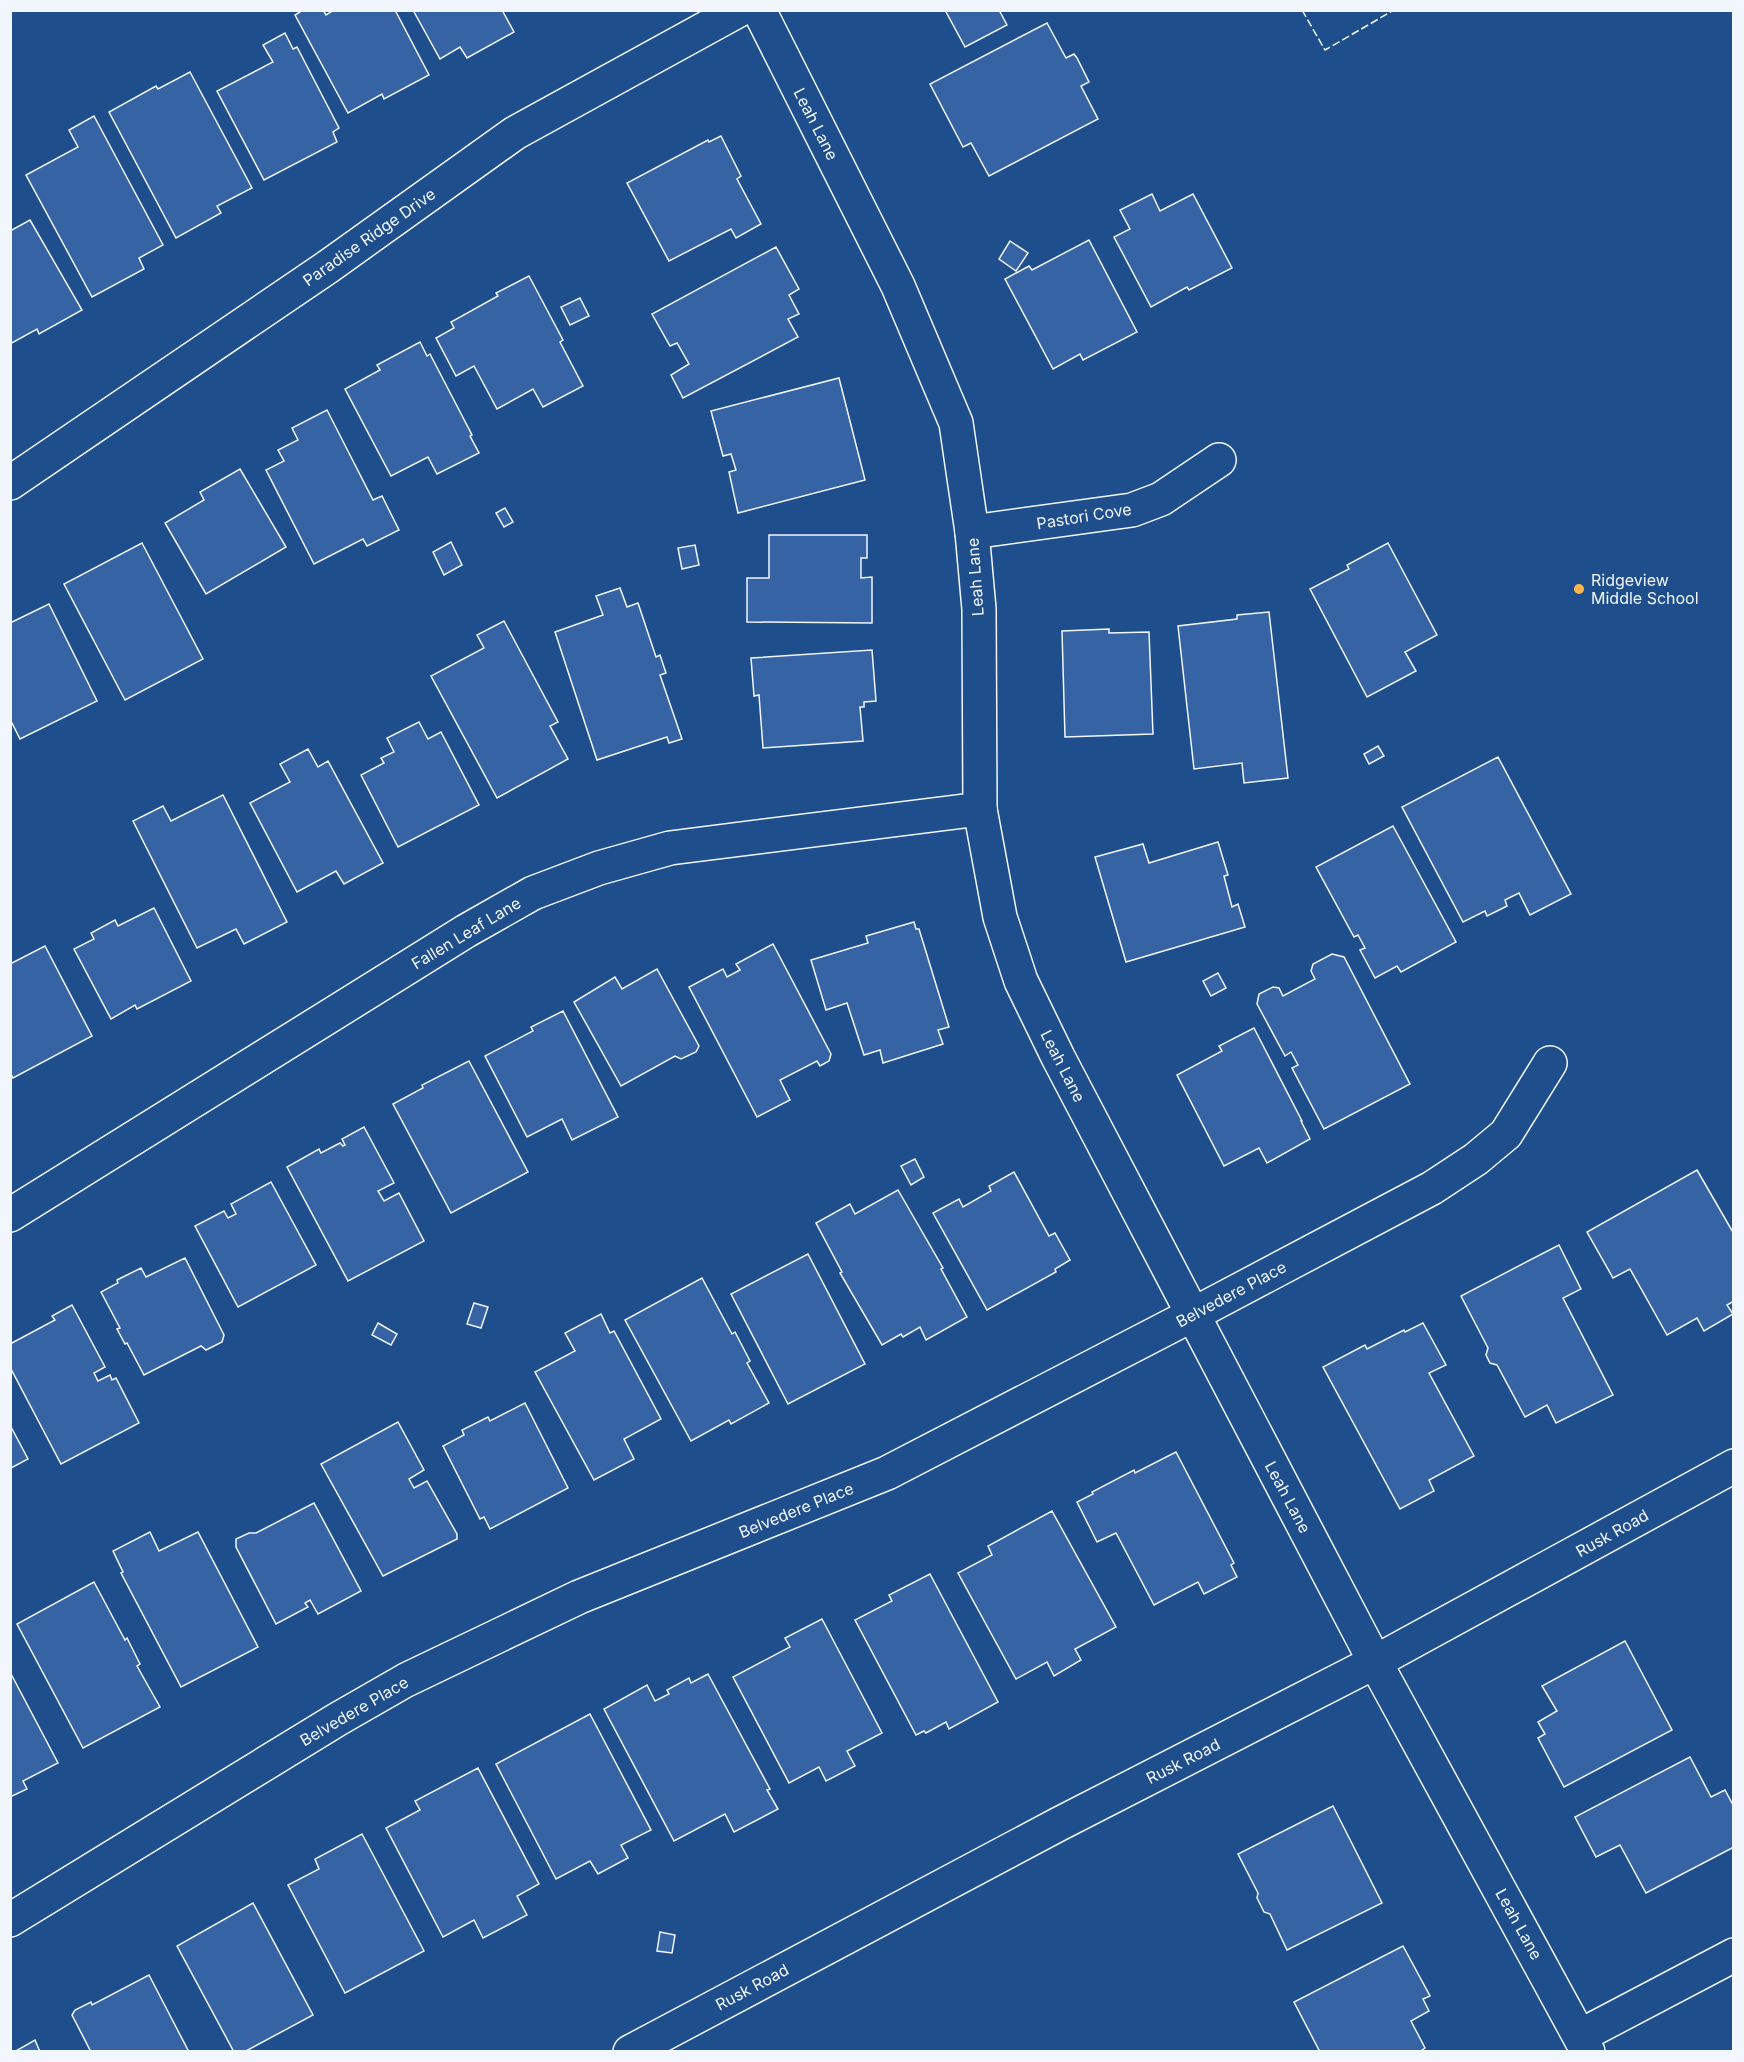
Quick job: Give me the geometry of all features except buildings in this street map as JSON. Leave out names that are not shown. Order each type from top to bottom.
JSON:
[{"type":"street","name":"Paradise Ridge Drive","points":[[10,483],[329,266],[515,134],[739,10]]},
{"type":"street","name":"Leah Lane","points":[[759,10],[898,286],[956,423],[972,532],[979,609],[980,809],[1000,917],[1021,981],[1058,1058],[1375,1662],[1584,2044]]},
{"type":"street","name":"Pastori Cove","points":[[972,532],[1132,510],[1161,499],[1219,460]]},
{"type":"street","name":"Fallen Leaf Lane","points":[[10,1215],[466,931],[533,893],[599,868],[670,848],[980,809]]},
{"type":"street","name":"Belvedere Place","points":[[10,1920],[338,1719],[406,1680],[579,1597],[887,1473],[1432,1188],[1476,1159],[1506,1134],[1550,1063]]},
{"type":"street","name":"Rusk Road","points":[[630,2052],[1059,1824],[1375,1662],[1734,1466]]},
{"type":"street","points":[[1584,2044],[1734,1955]]},
{"type":"fence","points":[[1302,10],[1325,50],[1394,10]]},
{"type":"place","name":"Ridgeview Middle School","points":[[1579,589]]}]
